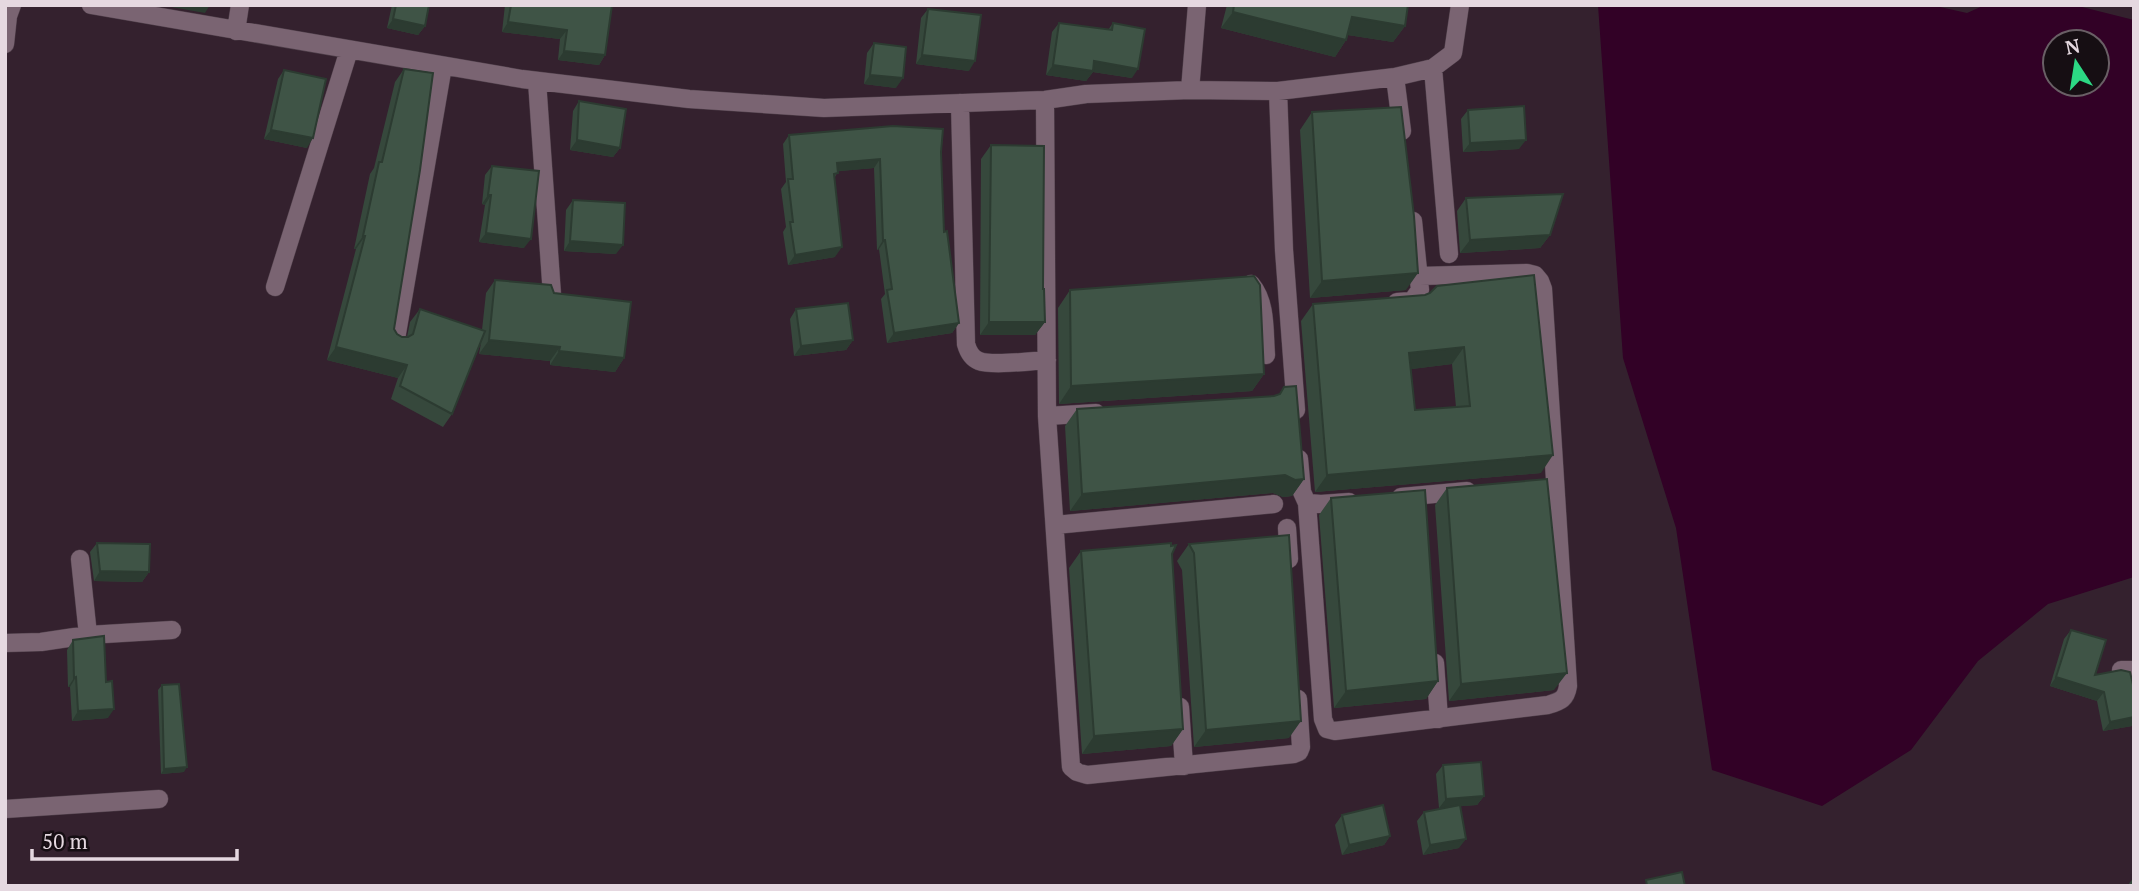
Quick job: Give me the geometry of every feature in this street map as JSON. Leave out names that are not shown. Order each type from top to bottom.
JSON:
[{"type":"street","points":[[91,5],[537,81],[689,99],[824,108],[1045,100],[1086,94],[1190,90],[1278,91],[1395,76],[1433,68],[1453,52],[1460,5]]},
{"type":"street","points":[[236,31],[240,5]]},
{"type":"street","points":[[1190,90],[1197,5]]},
{"type":"street","points":[[5,44],[9,12]]},
{"type":"street","points":[[275,287],[349,50]]},
{"type":"street","points":[[396,340],[443,66]]},
{"type":"street","points":[[1433,68],[1449,254]]},
{"type":"street","points":[[1395,76],[1404,144]]},
{"type":"street","points":[[537,81],[552,295]]},
{"type":"street","points":[[1278,91],[1296,311],[1297,430],[1301,492],[1307,503],[1323,719],[1327,729],[1335,731],[1548,705],[1561,701],[1568,686],[1548,483],[1541,281],[1535,275],[1527,274],[1420,276]]},
{"type":"street","points":[[1045,100],[1053,296],[1047,360],[1047,416],[1071,767],[1087,775],[1283,756],[1298,752],[1301,747],[1297,680]]},
{"type":"street","points":[[960,103],[966,344],[969,353],[978,361],[985,362],[1047,360]]},
{"type":"street","points":[[1385,303],[1412,301],[1420,290],[1412,210]]},
{"type":"street","points":[[1235,282],[1252,284],[1258,293],[1263,313],[1266,355]]},
{"type":"street","points":[[1047,416],[1114,412]]},
{"type":"street","points":[[1307,503],[1378,499],[1423,502],[1489,489]]},
{"type":"street","points":[[1055,525],[1274,504]]},
{"type":"street","points":[[1287,528],[1291,583]]},
{"type":"street","points":[[80,559],[88,635]]},
{"type":"street","points":[[5,643],[172,630]]},
{"type":"street","points":[[1433,640],[1439,719]]},
{"type":"street","points":[[1180,696],[1184,766]]},
{"type":"street","points":[[5,809],[159,799]]},
{"type":"shaded area","points":[[1598,5],[1931,5],[1967,13],[1985,5],[2074,5],[2134,20],[2134,577],[2048,604],[1978,661],[1911,750],[1822,806],[1712,770],[1676,528],[1623,358]]},
{"type":"building","points":[[396,5],[429,5],[425,26],[393,19]]},
{"type":"building","points":[[511,5],[612,5],[605,55],[564,51],[567,30],[508,22]]},
{"type":"building","points":[[1234,5],[1408,5],[1405,26],[1352,17],[1346,40],[1233,12]]},
{"type":"building","points":[[928,9],[981,15],[975,61],[922,55]]},
{"type":"building","points":[[1059,23],[1112,30],[1113,23],[1145,29],[1138,69],[1094,61],[1093,71],[1053,65]]},
{"type":"building","points":[[874,43],[906,47],[903,78],[870,75]]},
{"type":"building","points":[[404,69],[433,73],[394,329],[402,337],[413,334],[420,309],[485,331],[452,414],[400,386],[407,365],[336,347],[365,236],[379,162],[382,162]]},
{"type":"building","points":[[284,70],[326,79],[313,138],[271,130]]},
{"type":"building","points":[[579,101],[626,109],[620,148],[577,140]]},
{"type":"building","points":[[1524,106],[1526,140],[1470,143],[1468,110]]},
{"type":"building","points":[[1401,107],[1418,273],[1322,281],[1312,112]]},
{"type":"building","points":[[893,126],[943,129],[941,152],[944,232],[947,231],[959,323],[894,333],[887,290],[892,289],[883,240],[880,159],[837,163],[838,173],[834,174],[842,247],[795,255],[790,222],[793,222],[788,179],[793,179],[789,135]]},
{"type":"building","points":[[991,145],[1044,146],[1045,322],[989,322]]},
{"type":"building","points":[[492,166],[539,171],[531,239],[486,233]]},
{"type":"building","points":[[1563,194],[1550,235],[1470,240],[1466,198]]},
{"type":"building","points":[[573,200],[625,203],[623,245],[570,241]]},
{"type":"building","points":[[1534,275],[1553,455],[1327,475],[1313,304],[1425,295],[1437,286]],"holes":[[[1464,347],[1470,406],[1415,410],[1409,353]]]},
{"type":"building","points":[[1254,276],[1260,285],[1264,374],[1071,386],[1070,290]]},
{"type":"building","points":[[495,280],[551,285],[554,293],[631,302],[624,358],[559,351],[560,347],[489,340]]},
{"type":"building","points":[[848,303],[853,340],[801,346],[796,309]]},
{"type":"building","points":[[1296,386],[1304,479],[1295,480],[1285,475],[1082,494],[1077,409],[1274,396],[1280,394],[1284,387]]},
{"type":"building","points":[[1547,479],[1567,673],[1461,684],[1447,488]]},
{"type":"building","points":[[1425,490],[1438,681],[1346,691],[1331,498]]},
{"type":"building","points":[[1289,535],[1301,721],[1206,730],[1194,553],[1189,544]]},
{"type":"building","points":[[97,543],[150,544],[149,572],[100,571]]},
{"type":"building","points":[[1171,543],[1171,546],[1176,545],[1172,554],[1183,729],[1094,736],[1081,551]]},
{"type":"building","points":[[2071,630],[2106,640],[2095,675],[2121,670],[2130,672],[2134,689],[2134,717],[2110,722],[2104,692],[2056,677]]},
{"type":"building","points":[[104,636],[106,682],[112,681],[114,709],[78,711],[73,640]]},
{"type":"building","points":[[179,684],[187,767],[164,769],[162,685]]},
{"type":"building","points":[[1481,762],[1484,796],[1446,799],[1443,765]]},
{"type":"building","points":[[1383,805],[1390,836],[1349,845],[1342,815]]},
{"type":"building","points":[[1460,805],[1466,839],[1430,845],[1424,812]]},
{"type":"building","points":[[1682,872],[1685,886],[1647,886],[1646,880]]}]
